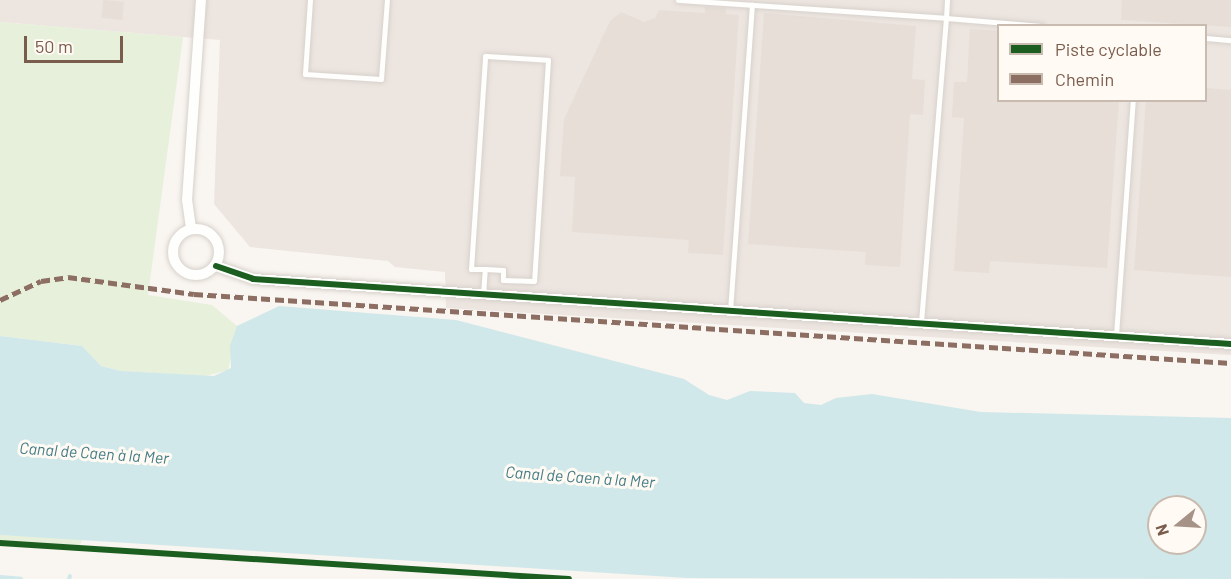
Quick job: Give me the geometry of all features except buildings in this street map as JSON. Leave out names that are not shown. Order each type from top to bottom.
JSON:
[{"type":"street","points":[[191,228],[187,200],[201,0]]},
{"type":"street","points":[[191,228],[176,238],[171,251],[176,267],[184,273],[201,273],[216,266],[253,279],[1231,344]]},
{"type":"street","points":[[191,228],[214,236],[220,251],[216,266]]},
{"type":"lane","points":[[310,0],[305,74],[381,80],[387,0]]},
{"type":"lane","points":[[678,0],[1018,24]]},
{"type":"lane","points":[[921,323],[946,0]]},
{"type":"lane","points":[[730,311],[752,5]]},
{"type":"lane","points":[[1207,38],[1231,40]]},
{"type":"lane","points":[[485,56],[548,60],[534,282],[503,280],[503,270],[485,269],[471,268],[485,56]]},
{"type":"lane","points":[[1116,335],[1133,102]]},
{"type":"lane","points":[[483,296],[485,269]]},
{"type":"shaded area","points":[[0,0],[1231,0],[1231,355],[446,308],[445,272],[395,267],[388,261],[250,247],[214,204],[220,40],[0,22]]},
{"type":"green space","points":[[0,22],[183,37],[148,295],[212,305],[237,326],[228,370],[205,376],[121,371],[101,366],[82,346],[0,336]]},
{"type":"green space","points":[[0,535],[83,538],[80,545],[0,540]]},
{"type":"water","name":"Canal de Caen à la Mer","points":[[279,306],[456,320],[684,379],[709,395],[727,400],[750,391],[795,393],[804,403],[821,405],[836,398],[872,394],[981,412],[1231,418],[1231,579],[687,578],[0,535],[0,336],[82,346],[101,366],[121,371],[214,376],[231,368],[230,346],[237,326]]},
{"type":"waterway","points":[[0,577],[21,579]]},
{"type":"marked path","points":[[0,300],[41,281],[68,277],[194,294],[1231,363]]},
{"type":"cycle path","points":[[216,266],[253,279],[1231,344]]},
{"type":"cycle path","points":[[0,543],[569,579]]}]
